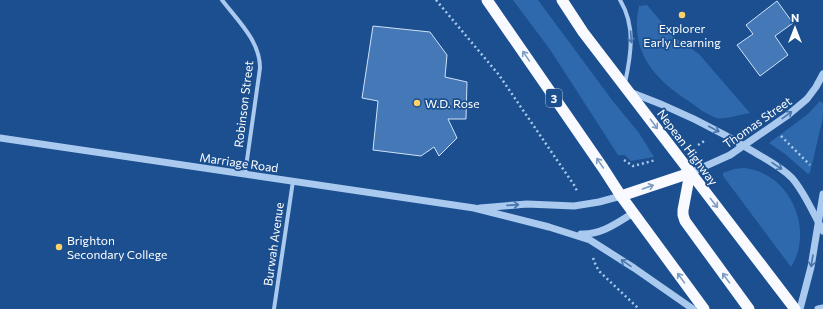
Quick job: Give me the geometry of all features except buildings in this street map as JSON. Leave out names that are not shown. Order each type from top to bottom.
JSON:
[{"type":"highway","name":"3","points":[[487,0],[621,196],[704,309]]},
{"type":"highway","name":"Nepean Highway","points":[[562,0],[583,32],[795,309]]},
{"type":"highway","points":[[621,196],[690,172],[683,210],[685,221],[749,309]]},
{"type":"street","name":"Robinson Street","points":[[222,0],[253,42],[260,58],[260,68],[244,174]]},
{"type":"street","points":[[620,0],[628,17],[631,36],[628,89],[671,107],[744,146],[780,168],[789,175],[801,191],[823,231]]},
{"type":"street","name":"Thomas Street","points":[[690,172],[722,160],[788,115],[802,104],[813,92],[823,74]]},
{"type":"street","name":"Marriage Road","points":[[0,138],[474,208],[581,236],[597,244],[693,309]]},
{"type":"street","name":"Burwah Avenue","points":[[274,309],[293,181]]},
{"type":"street","points":[[800,309],[811,267],[823,194]]},
{"type":"street","name":"Marriage Road","points":[[474,208],[522,204],[574,206],[599,202],[621,196]]},
{"type":"street","points":[[561,231],[581,234],[596,233],[606,230],[633,213]]},
{"type":"street","points":[[818,309],[823,308]]},
{"type":"path","points":[[436,0],[503,79],[576,189]]},
{"type":"path","points":[[780,136],[810,165]]},
{"type":"path","points":[[698,145],[708,138]]},
{"type":"path","points":[[624,160],[633,166],[656,160]]},
{"type":"path","points":[[592,254],[596,266],[600,272],[639,309]]},
{"type":"shaded area","points":[[513,0],[538,0],[612,100],[639,133],[654,157],[631,161],[625,155],[618,155],[551,51]]},
{"type":"shaded area","points":[[647,5],[674,37],[699,54],[750,113],[724,118],[713,117],[665,84],[647,62],[641,50],[638,37],[637,22],[639,6]]},
{"type":"shaded area","points":[[820,101],[823,103],[823,117],[810,173],[808,174],[785,154],[769,143],[808,114]]},
{"type":"shaded area","points":[[744,168],[760,172],[774,180],[785,191],[793,205],[799,220],[800,236],[798,252],[791,267],[723,176],[723,173],[734,169]]},
{"type":"place","name":"Explorer Early Learning","points":[[682,15]]},
{"type":"place","name":"W.D. Rose","points":[[417,103]]},
{"type":"place","name":"Brighton Secondary College","points":[[59,247]]}]
